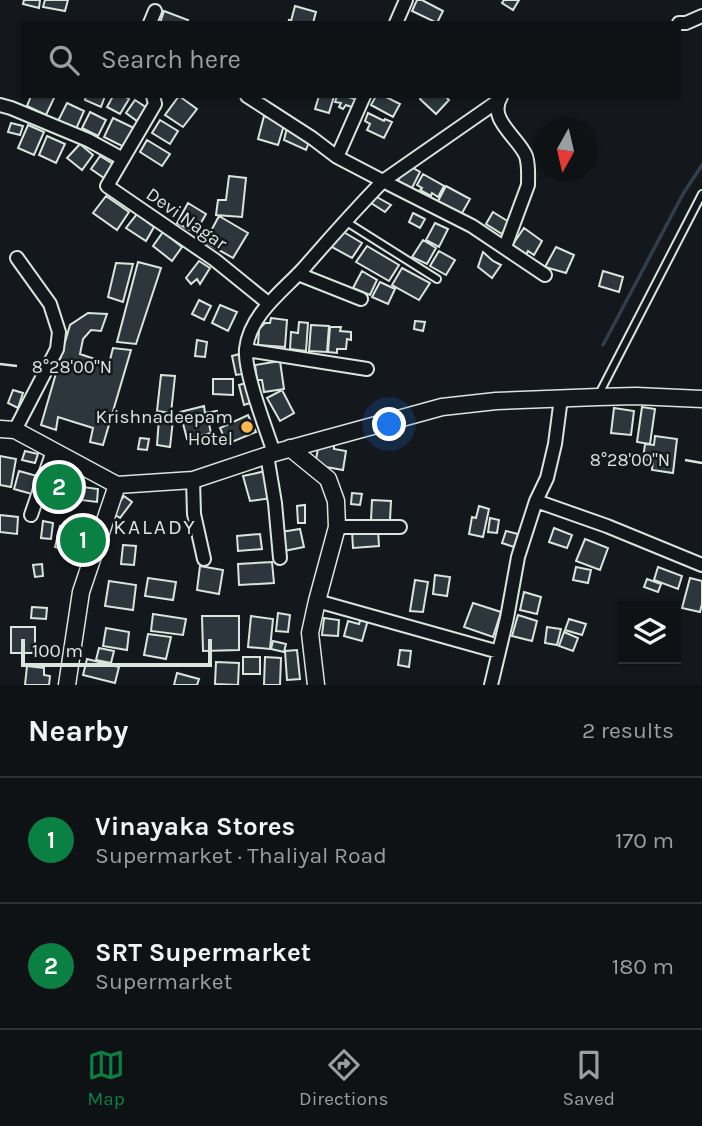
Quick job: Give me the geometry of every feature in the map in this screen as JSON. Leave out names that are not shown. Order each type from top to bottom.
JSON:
[{"type":"street","points":[[397,21],[406,0]]},
{"type":"street","points":[[681,23],[702,16]]},
{"type":"street","name":"Devi Nagar","points":[[154,98],[155,104],[107,186],[215,260],[268,303]]},
{"type":"street","points":[[250,98],[337,157],[472,226],[545,275]]},
{"type":"street","points":[[337,157],[362,98]]},
{"type":"street","points":[[280,558],[270,454],[248,371],[246,350],[256,321],[268,303],[383,181],[499,98]]},
{"type":"street","points":[[499,98],[499,119],[520,146],[528,164],[528,185],[505,247]]},
{"type":"street","points":[[0,106],[88,140],[123,159]]},
{"type":"street","points":[[17,258],[50,304],[60,332],[57,349],[8,430],[117,485],[193,480],[290,448],[442,407],[496,401],[598,397],[702,400]]},
{"type":"street","points":[[298,274],[361,299]]},
{"type":"street","points":[[246,350],[367,369]]},
{"type":"street","points":[[491,685],[518,556],[536,501],[547,478],[561,398]]},
{"type":"street","points":[[290,448],[328,479],[335,502],[337,527],[310,633],[316,685]]},
{"type":"street","points":[[31,515],[52,451]]},
{"type":"street","points":[[193,480],[194,514],[204,559]]},
{"type":"street","points":[[68,685],[81,592],[117,485]]},
{"type":"street","points":[[536,501],[607,526],[702,565]]},
{"type":"street","points":[[337,527],[400,527]]},
{"type":"street","points":[[317,601],[499,652]]},
{"type":"lane","points":[[598,397],[702,194]]},
{"type":"lane","points":[[345,221],[437,279]]},
{"type":"building","points":[[24,0],[40,0],[39,8],[23,4]]},
{"type":"building","points":[[45,0],[68,0],[65,11],[43,7]]},
{"type":"building","points":[[417,0],[422,0],[443,11],[438,21],[433,21],[412,11]]},
{"type":"building","points":[[504,0],[519,0],[513,10],[502,3]]},
{"type":"building","points":[[295,6],[316,12],[314,21],[291,21]]},
{"type":"building","points":[[164,11],[188,20],[188,21],[161,21]]},
{"type":"building","points":[[30,98],[54,98],[46,115],[27,106]]},
{"type":"building","points":[[86,98],[104,98],[101,107]]},
{"type":"building","points":[[112,98],[129,99],[120,114],[107,107]]},
{"type":"building","points":[[178,98],[197,109],[183,127],[165,115]]},
{"type":"building","points":[[318,98],[333,98],[329,113],[315,109]]},
{"type":"building","points":[[336,98],[357,100],[354,108],[346,105],[343,109],[339,107],[341,103],[335,102]]},
{"type":"building","points":[[375,98],[388,98],[400,104],[393,117],[371,105]]},
{"type":"building","points":[[447,98],[449,100],[436,114],[420,99]]},
{"type":"building","points":[[135,100],[147,108],[137,121],[126,113]]},
{"type":"building","points":[[67,103],[84,111],[76,129],[58,121]]},
{"type":"building","points":[[90,112],[106,120],[98,136],[82,128]]},
{"type":"building","points":[[368,113],[392,122],[384,138],[367,130],[370,124],[365,121]]},
{"type":"building","points":[[264,116],[285,122],[278,145],[258,139]]},
{"type":"building","points":[[113,118],[134,128],[124,147],[104,137]]},
{"type":"building","points":[[160,120],[178,131],[170,144],[152,133]]},
{"type":"building","points":[[11,123],[23,126],[20,135],[8,132]]},
{"type":"building","points":[[28,125],[44,132],[34,155],[18,148]]},
{"type":"building","points":[[287,128],[309,142],[306,150],[284,140]]},
{"type":"building","points":[[47,136],[65,144],[56,163],[39,155]]},
{"type":"building","points":[[147,140],[170,154],[162,166],[140,152]]},
{"type":"building","points":[[80,144],[93,155],[82,170],[67,158]]},
{"type":"building","points":[[100,156],[113,164],[104,178],[91,169]]},
{"type":"building","points":[[406,164],[420,172],[411,190],[397,183]]},
{"type":"building","points":[[423,174],[444,186],[438,197],[420,190],[422,188],[417,185]]},
{"type":"building","points":[[229,176],[246,178],[242,217],[216,215],[218,200],[226,200]]},
{"type":"building","points":[[446,186],[470,199],[461,215],[437,203]]},
{"type":"building","points":[[106,196],[129,212],[117,230],[93,213]]},
{"type":"building","points":[[375,196],[391,205],[385,212],[368,201]]},
{"type":"building","points":[[188,203],[206,214],[195,233],[177,223]]},
{"type":"building","points":[[493,212],[509,222],[502,234],[486,224]]},
{"type":"building","points":[[413,213],[425,219],[420,228],[409,222]]},
{"type":"building","points":[[137,214],[154,227],[146,241],[126,228]]},
{"type":"building","points":[[219,216],[248,233],[233,258],[205,242]]},
{"type":"building","points":[[435,223],[448,229],[439,247],[426,240]]},
{"type":"building","points":[[524,228],[542,241],[534,255],[528,251],[525,257],[511,247]]},
{"type":"building","points":[[342,231],[362,243],[352,258],[330,246]]},
{"type":"building","points":[[163,232],[182,247],[172,261],[153,246]]},
{"type":"building","points":[[423,240],[436,248],[427,264],[412,257]]},
{"type":"building","points":[[367,246],[399,265],[389,281],[356,262]]},
{"type":"building","points":[[556,247],[574,255],[566,273],[545,267]]},
{"type":"building","points":[[439,251],[455,260],[446,275],[430,266]]},
{"type":"building","points":[[483,252],[501,265],[492,278],[478,267]]},
{"type":"building","points":[[199,261],[210,268],[200,284],[197,279],[191,284],[186,278]]},
{"type":"building","points":[[138,262],[161,268],[136,344],[117,342]]},
{"type":"building","points":[[116,263],[133,264],[123,302],[108,297]]},
{"type":"building","points":[[402,268],[430,283],[419,300],[392,285]]},
{"type":"building","points":[[362,271],[377,280],[370,295],[353,288]]},
{"type":"building","points":[[603,271],[623,277],[619,292],[599,286]]},
{"type":"building","points":[[380,282],[395,289],[388,304],[372,297]]},
{"type":"building","points":[[199,300],[211,306],[204,320],[192,314]]},
{"type":"building","points":[[220,305],[237,312],[228,331],[212,323]]},
{"type":"building","points":[[88,313],[107,314],[101,331],[91,330],[83,339],[80,354],[109,364],[113,348],[131,350],[103,445],[90,442],[93,428],[58,417],[56,430],[41,425],[70,325]]},
{"type":"building","points":[[271,318],[287,320],[285,347],[258,345],[259,329],[265,323],[270,323]]},
{"type":"building","points":[[415,321],[425,322],[423,331],[414,329]]},
{"type":"building","points":[[299,322],[308,323],[306,351],[290,349],[291,332],[298,333]]},
{"type":"building","points":[[311,325],[329,326],[327,352],[309,351]]},
{"type":"building","points":[[330,327],[341,327],[340,331],[351,332],[351,340],[347,339],[346,349],[337,349],[337,353],[328,352]]},
{"type":"building","points":[[197,340],[207,342],[205,357],[195,356]]},
{"type":"building","points":[[239,354],[243,374],[236,375],[232,356]]},
{"type":"building","points":[[280,361],[284,389],[264,392],[262,380],[257,380],[255,365]]},
{"type":"building","points":[[161,375],[175,376],[171,413],[157,411]]},
{"type":"building","points":[[213,379],[233,379],[233,395],[213,394]]},
{"type":"building","points":[[246,383],[250,403],[244,405],[239,385]]},
{"type":"building","points":[[13,390],[23,393],[18,408],[8,403]]},
{"type":"building","points":[[282,390],[294,413],[280,421],[267,398]]},
{"type":"building","points":[[204,406],[205,413],[217,411],[219,422],[209,424],[211,433],[187,439],[180,412]]},
{"type":"building","points":[[642,407],[655,409],[650,444],[637,442]]},
{"type":"building","points":[[614,408],[634,411],[631,435],[611,433]]},
{"type":"building","points":[[248,415],[256,432],[227,444],[220,428]]},
{"type":"building","points":[[159,419],[173,420],[170,447],[157,445]]},
{"type":"building","points":[[655,436],[677,439],[673,473],[652,470],[653,460],[643,459],[645,444],[654,445]]},
{"type":"building","points":[[140,438],[149,439],[147,450],[138,449]]},
{"type":"building","points":[[319,443],[346,451],[343,470],[315,465]]},
{"type":"building","points":[[25,451],[38,454],[35,463],[22,460]]},
{"type":"building","points":[[0,456],[16,459],[11,487],[0,485]]},
{"type":"building","points":[[61,468],[74,475],[70,481],[57,475]]},
{"type":"building","points":[[19,471],[37,476],[32,494],[14,489]]},
{"type":"building","points":[[266,471],[272,498],[250,501],[243,476]]},
{"type":"building","points":[[48,477],[74,483],[71,498],[45,492]]},
{"type":"building","points":[[83,487],[98,489],[97,502],[81,500]]},
{"type":"building","points":[[352,493],[362,494],[360,505],[351,504]]},
{"type":"building","points":[[124,496],[132,502],[120,518],[111,512]]},
{"type":"building","points":[[372,500],[391,501],[390,520],[371,520]]},
{"type":"building","points":[[305,505],[305,523],[298,523],[297,506]]},
{"type":"building","points":[[479,506],[489,509],[483,537],[469,534],[472,517],[476,518]]},
{"type":"building","points":[[0,515],[18,517],[17,534],[0,532]]},
{"type":"building","points":[[490,518],[499,520],[497,533],[488,532]]},
{"type":"building","points":[[43,521],[53,523],[51,539],[41,538]]},
{"type":"building","points":[[60,526],[87,534],[81,554],[55,547]]},
{"type":"building","points":[[554,528],[572,535],[567,548],[549,542]]},
{"type":"building","points":[[300,529],[304,547],[284,551],[281,532]]},
{"type":"building","points":[[378,529],[379,546],[353,548],[352,531]]},
{"type":"building","points":[[506,531],[518,534],[514,547],[502,543]]},
{"type":"building","points":[[260,534],[262,549],[238,551],[237,536]]},
{"type":"building","points":[[585,539],[608,548],[600,570],[576,561]]},
{"type":"building","points":[[123,545],[136,546],[134,565],[121,564]]},
{"type":"building","points":[[272,562],[274,583],[239,585],[238,564]]},
{"type":"building","points":[[42,564],[43,576],[35,577],[33,565]]},
{"type":"building","points":[[200,566],[223,570],[219,594],[197,590]]},
{"type":"building","points":[[576,567],[591,570],[588,583],[573,580]]},
{"type":"building","points":[[658,567],[682,576],[678,589],[654,580]]},
{"type":"building","points":[[435,575],[450,577],[447,596],[433,594]]},
{"type":"building","points":[[148,578],[176,582],[173,600],[145,596]]},
{"type":"building","points":[[690,578],[702,581],[700,612],[682,608]]},
{"type":"building","points":[[647,579],[661,584],[658,592],[644,587]]},
{"type":"building","points":[[415,580],[428,582],[423,612],[410,611]]},
{"type":"building","points":[[109,581],[136,585],[133,610],[105,606]]},
{"type":"building","points":[[524,592],[541,597],[537,614],[520,610]]},
{"type":"building","points":[[473,603],[501,612],[493,637],[464,627]]},
{"type":"building","points":[[32,607],[47,608],[46,619],[31,618]]},
{"type":"building","points":[[278,613],[290,615],[288,632],[276,631]]},
{"type":"building","points":[[153,614],[186,619],[183,635],[151,631]]},
{"type":"building","points":[[518,615],[537,621],[532,641],[512,636]]},
{"type":"building","points":[[202,616],[239,616],[239,650],[203,651]]},
{"type":"building","points":[[251,616],[273,619],[270,649],[248,647]]},
{"type":"building","points":[[324,618],[339,620],[338,636],[322,635]]},
{"type":"building","points":[[361,618],[368,620],[362,641],[344,636],[348,621],[359,624]]},
{"type":"building","points":[[569,619],[586,624],[582,635],[565,630]]},
{"type":"building","points":[[11,627],[35,627],[35,653],[11,653]]},
{"type":"building","points":[[547,627],[561,629],[557,645],[545,643]]},
{"type":"building","points":[[106,628],[129,632],[127,650],[103,646]]},
{"type":"building","points":[[564,632],[578,638],[573,651],[559,646]]},
{"type":"building","points":[[148,634],[171,637],[166,659],[144,655]]},
{"type":"building","points":[[273,641],[286,644],[284,652],[271,649]]},
{"type":"building","points":[[99,648],[114,651],[111,663],[96,660]]},
{"type":"building","points":[[297,650],[300,679],[287,680],[285,651]]},
{"type":"building","points":[[400,650],[411,651],[409,667],[398,665]]},
{"type":"building","points":[[243,657],[260,657],[260,674],[243,674]]},
{"type":"building","points":[[265,657],[281,658],[280,685],[264,685]]},
{"type":"building","points":[[87,659],[119,667],[115,683],[83,675]]},
{"type":"building","points":[[216,662],[239,663],[238,685],[215,684]]},
{"type":"building","points":[[27,666],[44,668],[44,675],[50,676],[49,685],[25,685]]},
{"type":"building","points":[[177,673],[199,679],[197,685],[174,685]]},
{"type":"waterway","points":[[603,345],[683,194],[702,165]]},
{"type":"place","name":"Krishnadeepam Hotel","points":[[247,427]]},
{"type":"place","name":"SRT Supermarket","points":[[59,487]]},
{"type":"place","name":"Vinayaka Stores","points":[[83,540]]},
{"type":"district","name":"KALADY","points":[[155,527]]}]
